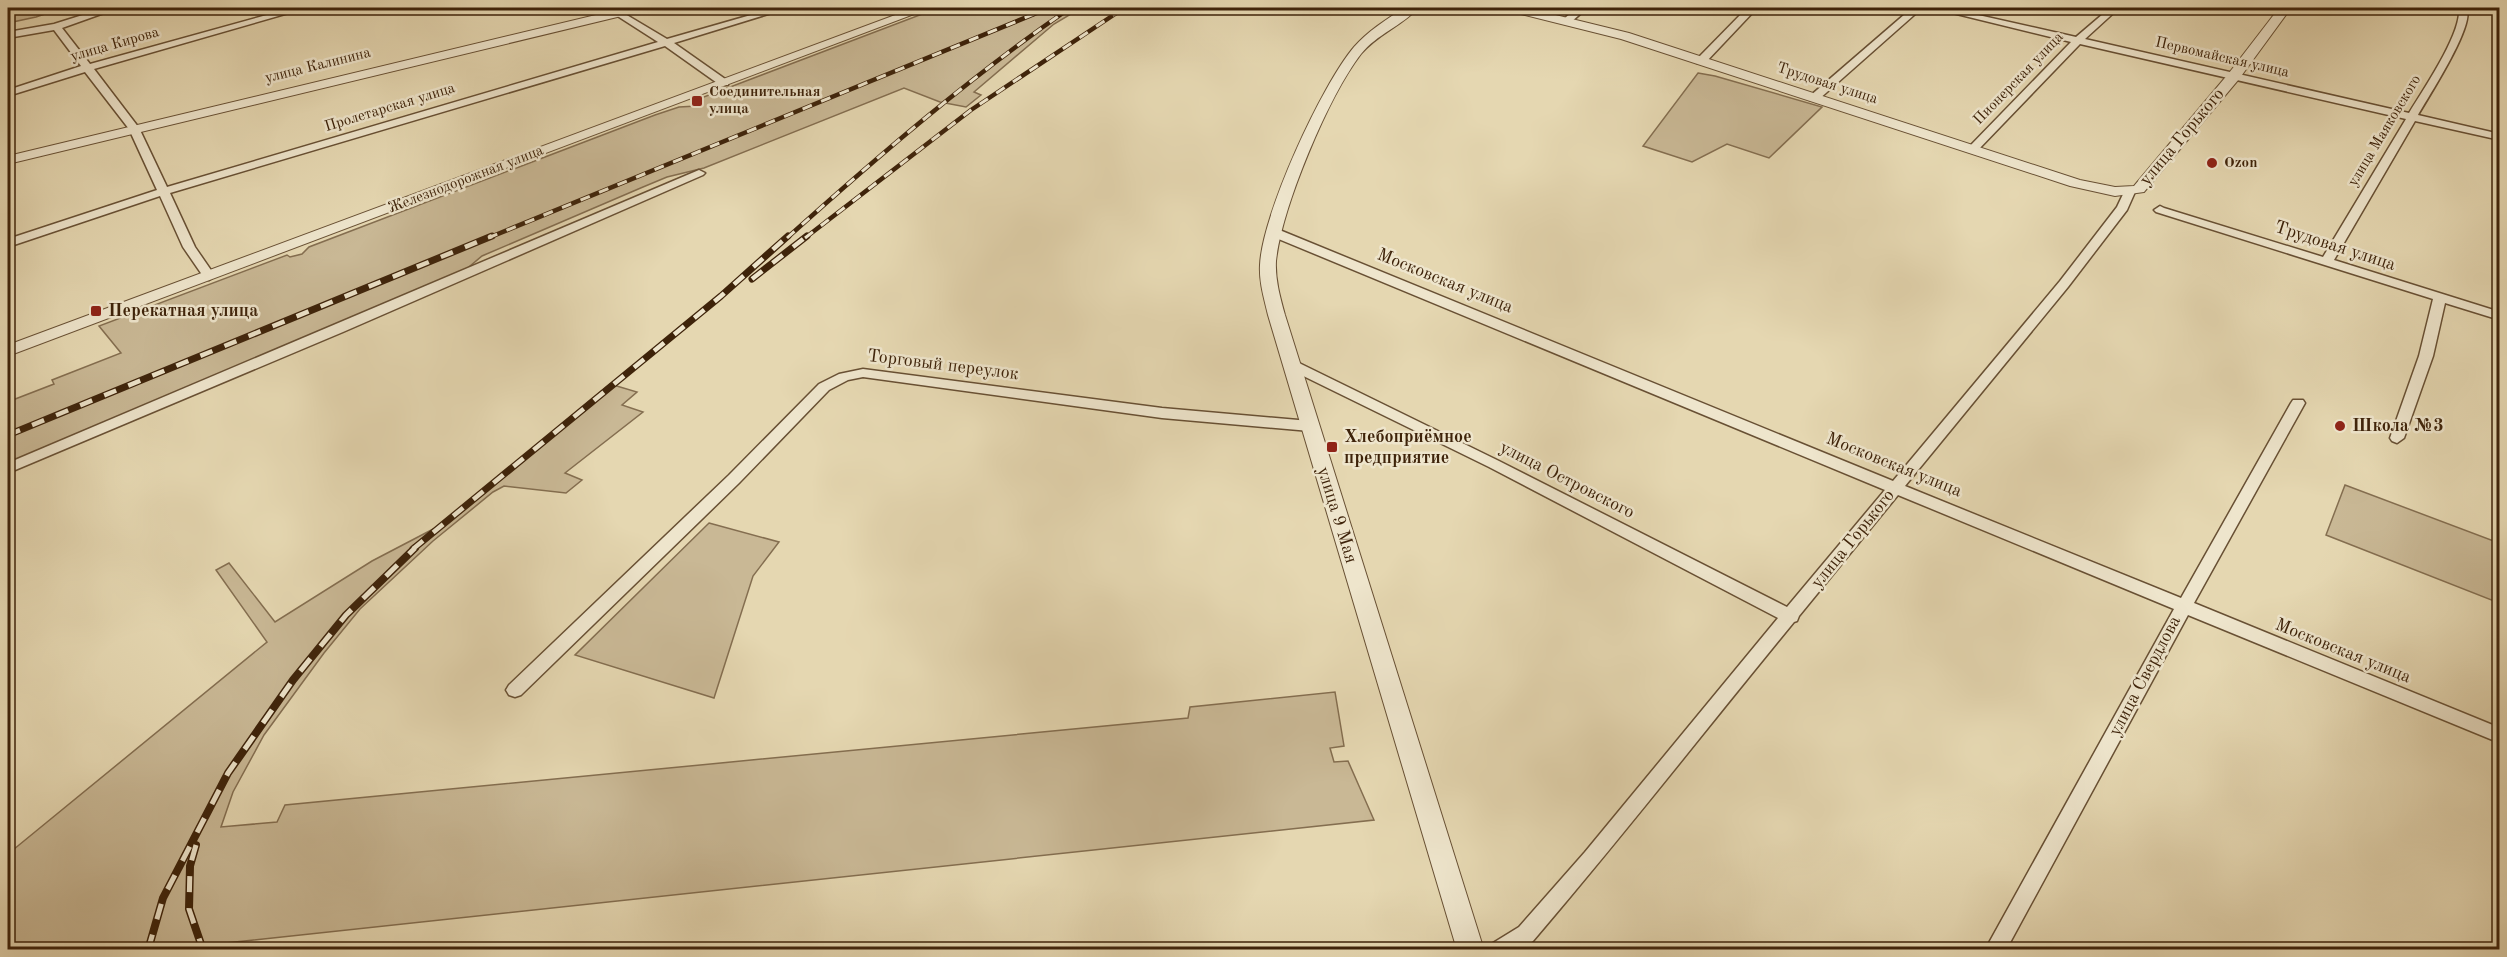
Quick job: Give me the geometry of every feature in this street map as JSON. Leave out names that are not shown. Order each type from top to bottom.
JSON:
[{"type":"street","points":[[8,35],[56,27],[113,8]]},
{"type":"street","name":"улица Кирова","points":[[8,93],[301,8]]},
{"type":"street","name":"улица Калинина","points":[[8,160],[616,9],[638,8]]},
{"type":"street","name":"Пролетарская улица","points":[[8,243],[163,192],[783,8]]},
{"type":"street","name":"Железнодорожная улица","points":[[8,351],[924,8]]},
{"type":"street","name":"Трудовая улица","points":[[1514,8],[1568,20],[1701,61],[2089,186],[2108,191],[2129,192]]},
{"type":"street","points":[[1568,20],[1582,8]]},
{"type":"street","points":[[1701,61],[1752,8]]},
{"type":"street","points":[[1814,98],[1917,8]]},
{"type":"street","name":"Первомайская улица","points":[[1937,8],[2499,137]]},
{"type":"street","name":"Пионерская улица","points":[[1973,149],[2078,40],[2115,8]]},
{"type":"street","name":"улица Горького","points":[[1500,950],[1526,934],[1542,916],[2064,285],[2123,208],[2129,192],[2139,189],[2234,76],[2285,8]]},
{"type":"street","points":[[616,9],[724,83]]},
{"type":"street","name":"улица 9 Мая","points":[[1404,10],[1363,45],[1345,69],[1315,128],[1278,216],[1268,263],[1269,284],[1310,426],[1471,950]]},
{"type":"street","name":"улица Маяковского","points":[[2326,263],[2443,64],[2464,21],[2464,12]]},
{"type":"street","points":[[56,27],[86,69],[134,128],[189,247],[209,276]]},
{"type":"street","points":[[8,468],[349,325],[699,173]]},
{"type":"street","name":"Трудовая улица","points":[[2160,210],[2499,316]]},
{"type":"street","name":"Московская улица","points":[[1274,232],[2499,736]]},
{"type":"street","points":[[2397,438],[2426,356],[2440,297]]},
{"type":"street","name":"улица Островского","points":[[1292,365],[1494,464],[1791,617]]},
{"type":"street","name":"Торговый переулок","points":[[515,690],[734,479],[824,387],[844,377],[863,373],[1162,413],[1310,426]]},
{"type":"street","name":"улица Свердлова","points":[[1995,950],[2115,734],[2182,606],[2298,403]]},
{"type":"shaded area","points":[[8,8],[63,8],[8,23]]},
{"type":"shaded area","points":[[938,8],[1081,8],[1054,24],[974,92],[981,95],[966,107],[940,102],[904,88],[704,168],[667,177],[482,256],[469,267],[467,274],[8,468],[8,398],[10,401],[54,384],[52,380],[121,353],[99,326],[287,255],[290,257],[302,254],[309,247],[655,115],[679,107],[697,106],[701,98]]},
{"type":"shaded area","points":[[1698,73],[1822,107],[1769,158],[1727,144],[1692,162],[1643,146]]},
{"type":"shaded area","points":[[610,384],[637,392],[622,405],[643,412],[565,473],[582,480],[566,493],[504,486],[493,492],[433,541],[360,609],[324,653],[264,735],[233,792],[221,827],[277,822],[285,805],[1188,718],[1190,707],[1335,692],[1344,746],[1330,748],[1334,762],[1348,761],[1374,820],[226,943],[224,949],[8,949],[8,854],[267,642],[216,570],[229,563],[275,622],[372,561],[439,526]]},
{"type":"shaded area","points":[[2345,485],[2499,543],[2499,603],[2326,535]]},
{"type":"shaded area","points":[[709,523],[779,542],[753,576],[714,698],[575,655]]},
{"type":"railway","points":[[488,238],[1049,8]]},
{"type":"railway","points":[[787,238],[925,118],[1070,8]]},
{"type":"railway","points":[[805,238],[971,110],[1124,8]]},
{"type":"railway","points":[[8,435],[492,236]]},
{"type":"railway","points":[[413,549],[721,296],[788,236]]},
{"type":"railway","points":[[752,279],[807,236]]},
{"type":"railway","points":[[148,950],[163,898],[228,773],[293,680],[346,615],[415,548]]},
{"type":"railway","points":[[196,845],[190,866],[189,909],[203,950]]},
{"type":"place","name":"Соединительная улица","points":[[697,101]]},
{"type":"place","name":"Ozon","points":[[2212,163]]},
{"type":"place","name":"Перекатная улица","points":[[96,311]]},
{"type":"place","name":"Школа №3","points":[[2340,426]]},
{"type":"place","name":"Хлебоприёмное предприятие","points":[[1332,447]]}]
